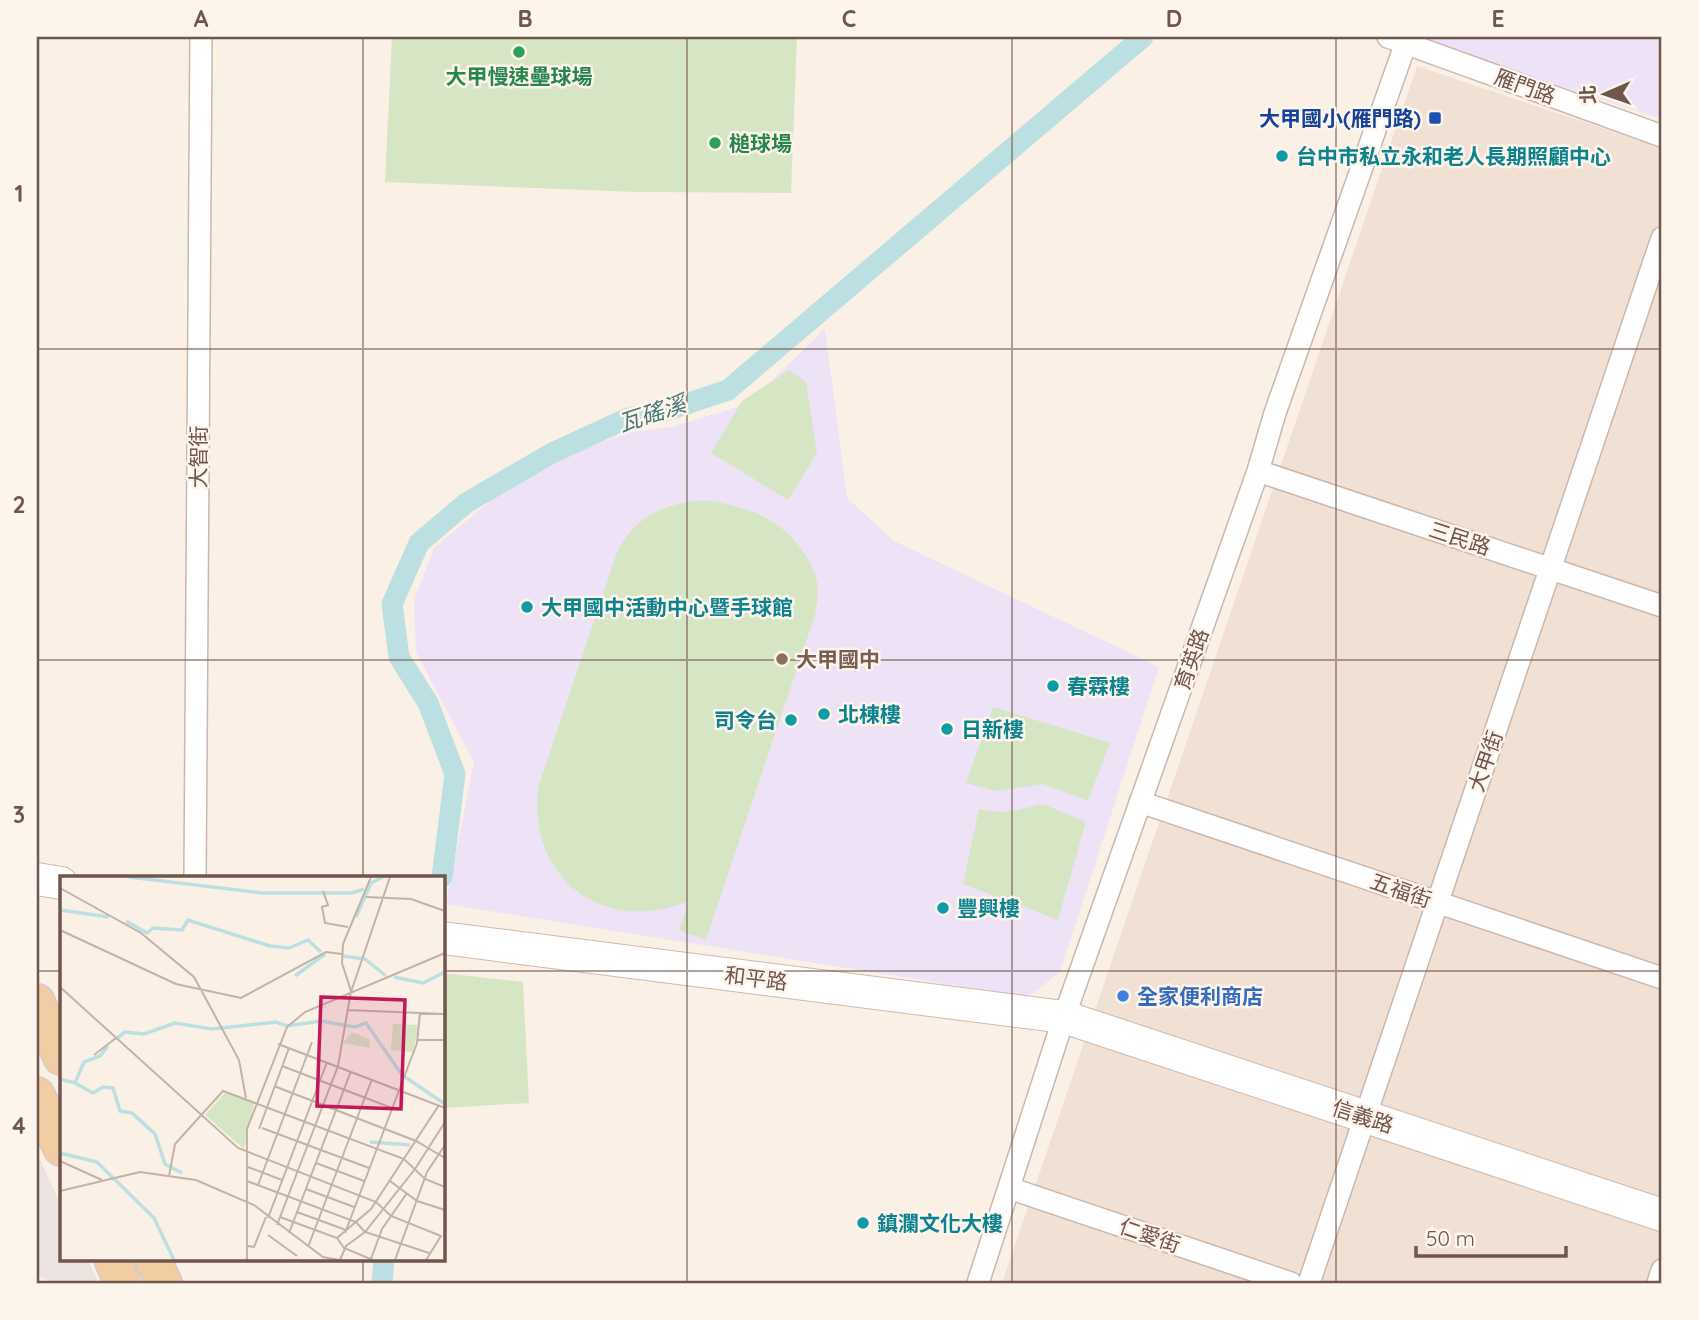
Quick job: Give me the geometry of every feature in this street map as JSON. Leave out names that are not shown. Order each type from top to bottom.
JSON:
[{"type":"main road","points":[[37,1002],[60,1055]]},
{"type":"main road","points":[[37,1095],[60,1146]]},
{"type":"main road","points":[[111,1260],[122,1283]]},
{"type":"main road","points":[[153,1260],[164,1283]]},
{"type":"street","name":"大智街","points":[[195,876],[201,37]]},
{"type":"street","name":"雁門路","points":[[1401,39],[1662,136]]},
{"type":"street","name":"育英路","points":[[978,1283],[1064,1017],[1258,471],[1275,412],[1401,39]]},
{"type":"street","name":"大甲街","points":[[1309,1283],[1662,238]]},
{"type":"street","name":"三民路","points":[[1258,471],[1662,606]]},
{"type":"street","name":"五福街","points":[[1140,802],[1662,978]]},
{"type":"street","points":[[37,879],[60,883]]},
{"type":"street","name":"和平路","points":[[446,939],[1064,1017]]},
{"type":"street","name":"信義路","points":[[1064,1017],[1662,1215]]},
{"type":"street","name":"仁愛街","points":[[1009,1188],[1291,1283]]},
{"type":"street","points":[[1658,1283],[1662,1270]]},
{"type":"shaded area","points":[[1422,37],[1662,37],[1662,119],[1420,42]]},
{"type":"shaded area","points":[[1417,66],[1662,148],[1662,1283],[1002,1283]]},
{"type":"shaded area","name":"大甲國中","points":[[825,329],[847,498],[894,541],[1159,667],[1060,972],[1028,997],[446,904],[474,762],[416,652],[414,600],[434,548],[501,492],[585,447],[633,432],[672,427],[748,404]]},
{"type":"shaded area","points":[[37,1153],[60,1203],[60,1260],[88,1260],[99,1283],[55,1283],[37,1275]]},
{"type":"green space","points":[[392,37],[797,37],[791,193],[637,192],[385,182]]},
{"type":"green space","points":[[789,370],[806,382],[817,453],[788,500],[711,453],[742,401]]},
{"type":"green space","points":[[705,500],[747,510],[784,530],[808,560],[818,591],[815,615],[706,940],[679,930],[689,901],[658,910],[628,911],[601,905],[578,892],[559,873],[545,849],[538,820],[538,788],[617,552],[633,528],[653,513],[677,504]]},
{"type":"green space","points":[[993,707],[1110,743],[1088,801],[1043,784],[996,791],[966,783]]},
{"type":"green space","points":[[1043,804],[1086,822],[1058,920],[963,884],[979,809],[1005,812]]},
{"type":"green space","points":[[444,973],[523,982],[529,1103],[444,1108]]},
{"type":"waterway","name":"瓦磘溪","points":[[442,876],[455,774],[428,703],[399,657],[392,604],[419,543],[466,503],[552,453],[628,418],[665,411],[728,390],[1143,37]]},
{"type":"waterway","name":"瓦磘溪","points":[[382,1283],[384,1260]]},
{"type":"place","name":"大甲慢速壘球場","points":[[519,52]]},
{"type":"place","name":"大甲國小(雁門路)","points":[[1435,118]]},
{"type":"place","name":"槌球場","points":[[715,143]]},
{"type":"place","name":"台中市私立永和老人長期照顧中心","points":[[1282,156]]},
{"type":"place","name":"大甲國中活動中心暨手球館","points":[[527,607]]},
{"type":"place","name":"大甲國中","points":[[782,659]]},
{"type":"place","name":"春霖樓","points":[[1053,686]]},
{"type":"place","name":"北棟樓","points":[[824,714]]},
{"type":"place","name":"司令台","points":[[791,720]]},
{"type":"place","name":"日新樓","points":[[947,729]]},
{"type":"place","name":"豐興樓","points":[[943,908]]},
{"type":"place","name":"全家便利商店","points":[[1123,996]]},
{"type":"place","name":"鎮瀾文化大樓","points":[[863,1223]]}]
